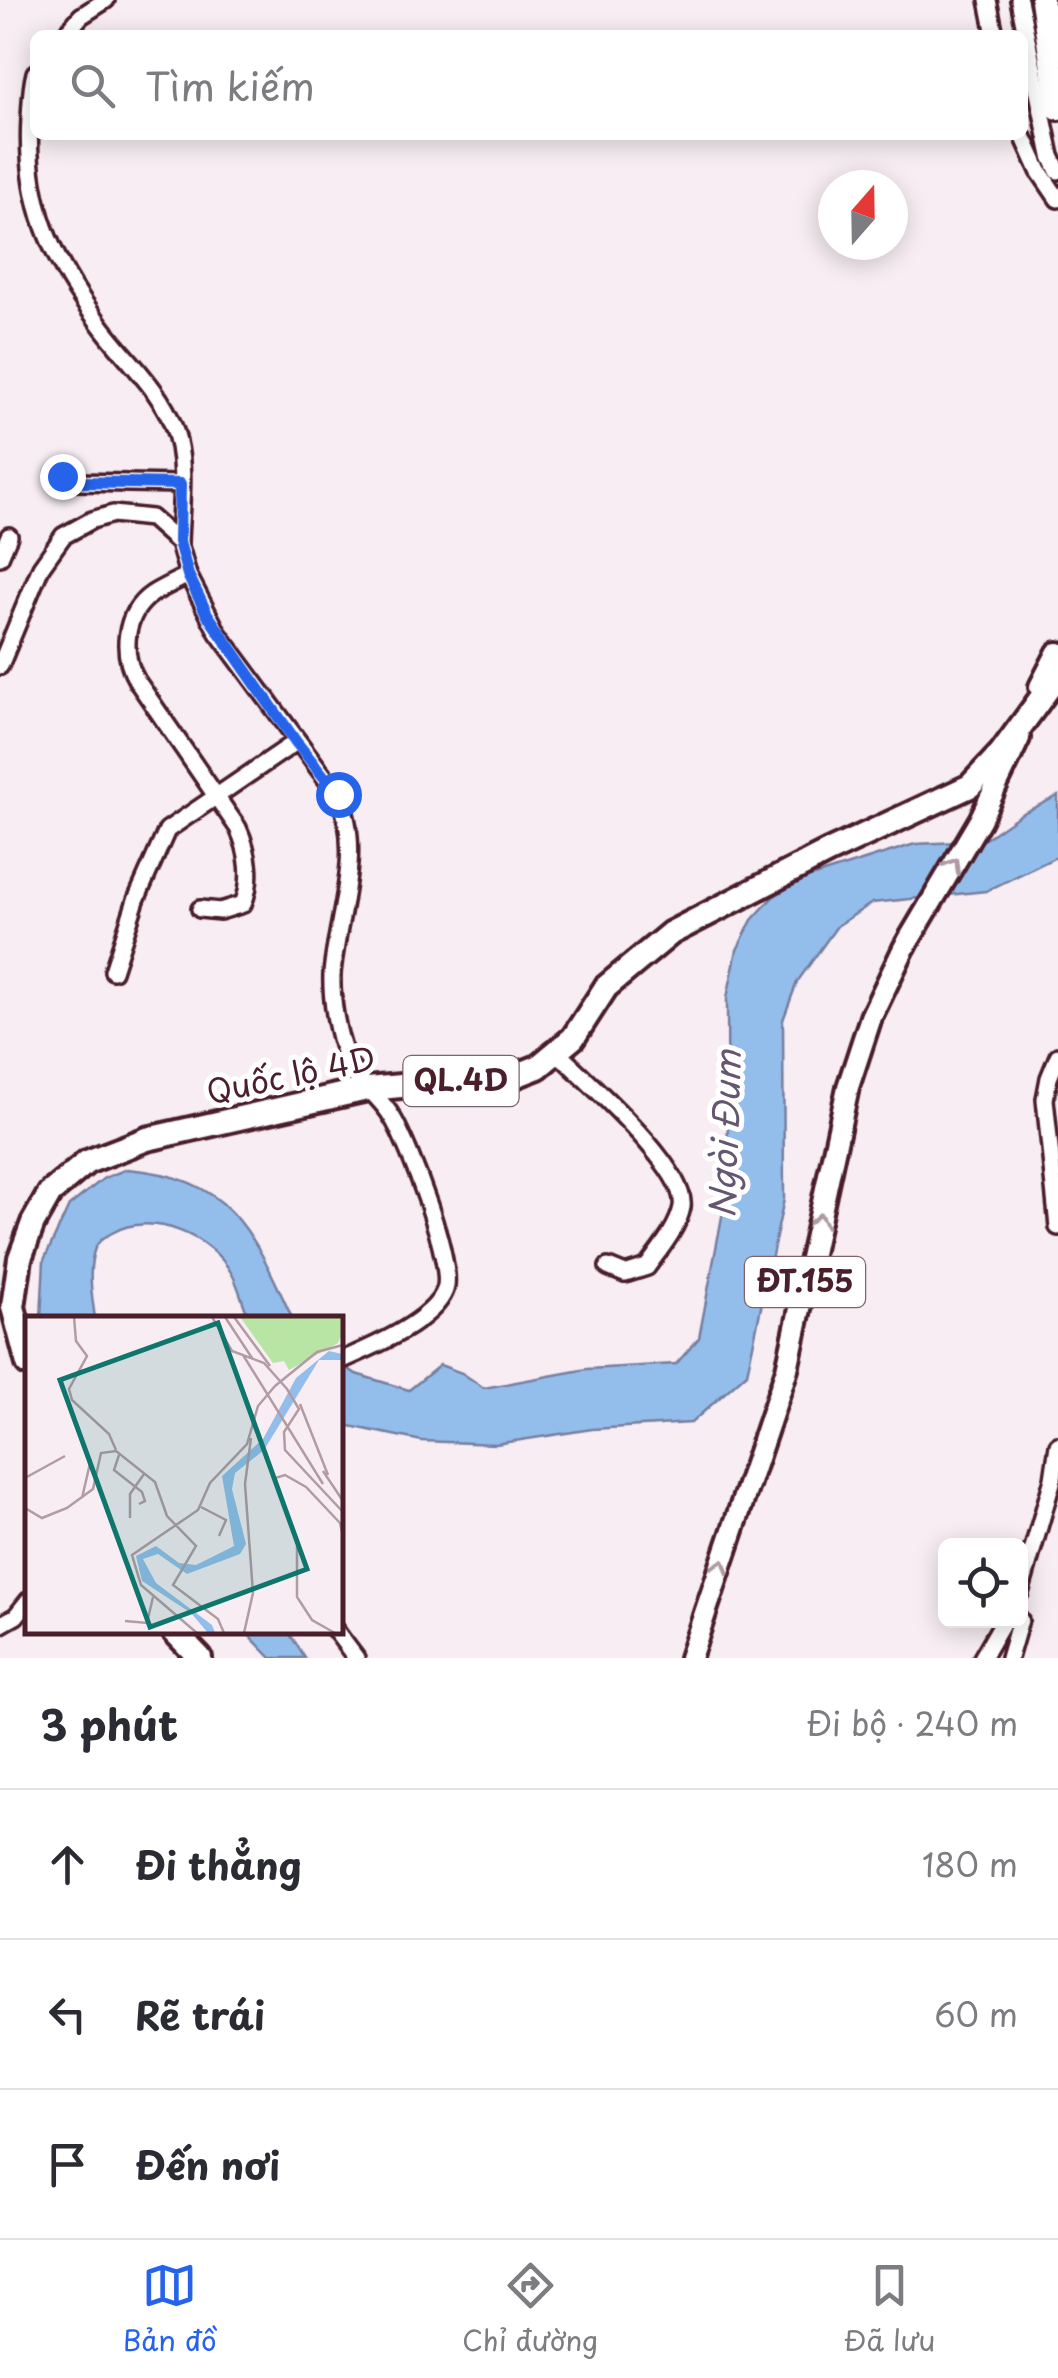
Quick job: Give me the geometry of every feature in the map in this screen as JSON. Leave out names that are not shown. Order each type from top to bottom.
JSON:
[{"type":"highway","points":[[1042,0],[1058,108]]},
{"type":"highway","name":"Quốc lộ 4D","points":[[1031,708],[1058,654]]},
{"type":"highway","name":"Quốc lộ 4D","points":[[25,1353],[13,1307],[15,1277],[26,1238],[41,1206],[68,1174],[99,1154],[147,1139],[367,1089],[515,1076],[538,1067],[573,1038],[606,987],[671,933],[828,852],[970,786],[986,784],[1000,752],[1058,675]]},
{"type":"highway","points":[[176,1633],[200,1658]]},
{"type":"main road","name":"ĐT.155","points":[[690,1658],[786,1369],[848,1087],[871,1017],[926,910],[980,820],[986,784]]},
{"type":"street","points":[[69,30],[80,16],[106,0]]},
{"type":"street","points":[[988,0],[994,30]]},
{"type":"street","points":[[1019,0],[1023,30]]},
{"type":"street","points":[[1031,81],[1058,171]]},
{"type":"street","points":[[30,124],[33,195],[46,239],[98,323],[153,390],[173,425],[178,440],[179,542],[188,575],[218,633],[332,785],[348,820],[349,860],[332,985],[345,1056],[367,1089],[386,1107],[406,1146],[439,1238],[447,1279],[440,1298],[426,1314],[345,1359]]},
{"type":"street","points":[[1024,140],[1058,199]]},
{"type":"street","points":[[56,472],[76,482],[180,484]]},
{"type":"street","points":[[0,666],[41,567],[62,536],[92,520],[128,514],[159,522],[179,542]]},
{"type":"street","points":[[0,556],[9,536]]},
{"type":"street","points":[[188,575],[152,594],[140,607],[126,639],[126,657],[137,682],[244,842],[248,860],[242,904],[231,910],[200,909]]},
{"type":"street","points":[[113,971],[164,835],[174,824],[296,742]]},
{"type":"street","points":[[558,1053],[639,1134],[673,1173],[681,1190],[681,1210],[648,1267],[626,1274],[608,1267]]},
{"type":"street","points":[[1058,1056],[1045,1098],[1058,1226]]},
{"type":"street","points":[[1028,1565],[1053,1479],[1058,1445]]},
{"type":"street","points":[[0,1625],[16,1616],[25,1605]]},
{"type":"street","points":[[982,1658],[999,1628]]},
{"type":"street","points":[[1009,1658],[1018,1628]]},
{"type":"street","points":[[337,1633],[356,1658]]},
{"type":"water","points":[[1058,796],[1058,856],[986,891],[872,903],[837,926],[797,982],[783,1020],[784,1199],[747,1373],[691,1423],[592,1429],[496,1444],[422,1441],[342,1424],[342,1364],[356,1374],[409,1390],[440,1365],[462,1373],[484,1388],[587,1369],[676,1364],[699,1338],[728,1185],[727,998],[737,950],[752,920],[773,897],[798,881],[915,844],[982,841],[1021,814]]},
{"type":"water","points":[[127,1169],[162,1174],[215,1197],[250,1235],[291,1316],[248,1316],[232,1274],[210,1248],[179,1231],[145,1224],[112,1233],[95,1248],[91,1274],[95,1316],[41,1316],[44,1260],[69,1206],[104,1178]]},
{"type":"water","points":[[247,1633],[289,1633],[305,1658],[271,1658]]},
{"type":"route","points":[[62,476],[76,482],[180,484],[179,542],[188,575],[207,614],[296,742],[338,794]]},
{"type":"water label","name":"Ngòi Đum","points":[[726,1134]]}]
